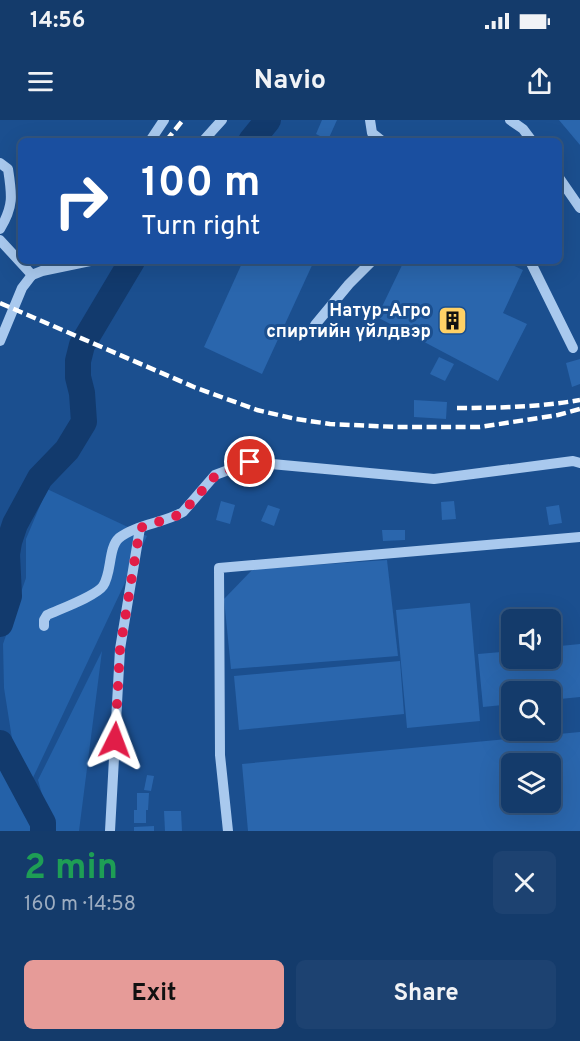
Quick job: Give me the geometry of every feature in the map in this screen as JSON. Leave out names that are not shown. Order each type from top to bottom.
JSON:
[{"type":"street","points":[[152,138],[164,120]]},
{"type":"street","points":[[206,138],[222,120]]},
{"type":"street","points":[[370,120],[372,133],[378,138]]},
{"type":"street","points":[[510,120],[523,129],[530,138]]},
{"type":"street","points":[[0,163],[8,169],[12,195],[8,216],[0,229]]},
{"type":"street","points":[[562,182],[580,208]]},
{"type":"street","points":[[0,240],[18,260]]},
{"type":"street","points":[[22,264],[32,275]]},
{"type":"street","points":[[0,341],[22,288],[32,275],[67,264]]},
{"type":"street","points":[[315,325],[369,264]]},
{"type":"street","points":[[531,264],[573,348]]},
{"type":"street","points":[[44,626],[46,615],[96,592],[103,586],[108,576],[116,540],[140,528],[183,512],[216,475],[250,462],[434,478],[580,463]]},
{"type":"street","points":[[110,831],[120,649],[140,528]]},
{"type":"street","points":[[228,831],[220,755],[219,568],[580,537]]},
{"type":"shaded area","points":[[47,489],[147,536],[30,784],[13,745],[4,688],[3,644],[26,578],[26,539]]},
{"type":"shaded area","points":[[102,651],[79,831],[47,831],[48,816],[38,780]]},
{"type":"shaded area","points":[[0,767],[33,826],[33,831],[0,831]]},
{"type":"building","points":[[322,120],[337,120],[329,138],[316,134]]},
{"type":"building","points":[[559,120],[580,120],[580,145]]},
{"type":"building","points":[[242,264],[313,264],[262,374],[204,347]]},
{"type":"building","name":"Натур-Агро спиртийн үйлдвэр","points":[[403,264],[510,264],[523,270],[503,313],[527,324],[498,381],[377,317]]},
{"type":"building","points":[[439,357],[454,364],[445,381],[430,374]]},
{"type":"building","points":[[580,359],[580,384],[572,387],[566,363]]},
{"type":"building","points":[[414,400],[447,402],[446,419],[414,417]]},
{"type":"building","points":[[221,501],[235,505],[230,524],[216,520]]},
{"type":"building","points":[[454,501],[456,519],[442,520],[441,502]]},
{"type":"building","points":[[268,505],[280,509],[274,526],[261,521]]},
{"type":"building","points":[[559,505],[562,523],[549,525],[546,507]]},
{"type":"building","points":[[382,530],[405,530],[405,540],[383,541]]},
{"type":"building","points":[[387,560],[398,656],[231,669],[224,599],[253,569]]},
{"type":"building","points":[[470,603],[480,721],[407,728],[396,610]]},
{"type":"building","points":[[580,644],[580,697],[561,699],[561,681],[501,681],[501,705],[483,707],[478,654],[501,652],[501,669],[561,669],[561,646]]},
{"type":"building","points":[[400,661],[404,714],[239,730],[234,676]]},
{"type":"building","points":[[580,732],[580,831],[248,831],[242,764],[501,739],[561,741],[561,734]]},
{"type":"building","points":[[147,775],[154,776],[151,791],[144,790]]},
{"type":"building","points":[[137,793],[149,793],[146,823],[134,823]]},
{"type":"building","points":[[164,811],[181,811],[182,831],[165,831]]},
{"type":"building","points":[[154,826],[154,831],[134,831],[134,827]]},
{"type":"waterway","points":[[253,138],[268,120]]},
{"type":"waterway","points":[[0,624],[9,596],[7,554],[15,524],[40,478],[67,450],[84,422],[82,393],[78,377],[78,361],[82,345],[130,264]]},
{"type":"waterway","points":[[0,743],[43,823],[43,831]]},
{"type":"railway","points":[[168,138],[183,120]]},
{"type":"railway","points":[[0,303],[194,387],[257,410],[296,419],[330,424],[397,427],[480,427],[558,415],[580,409]]},
{"type":"railway","points":[[457,408],[519,407],[580,400]]},
{"type":"place","name":"Натур-Агро спиртийн үйлдвэр","points":[[452,321]]},
{"type":"route","points":[[115,740],[120,649],[140,528],[183,512],[216,475],[250,462]]}]
